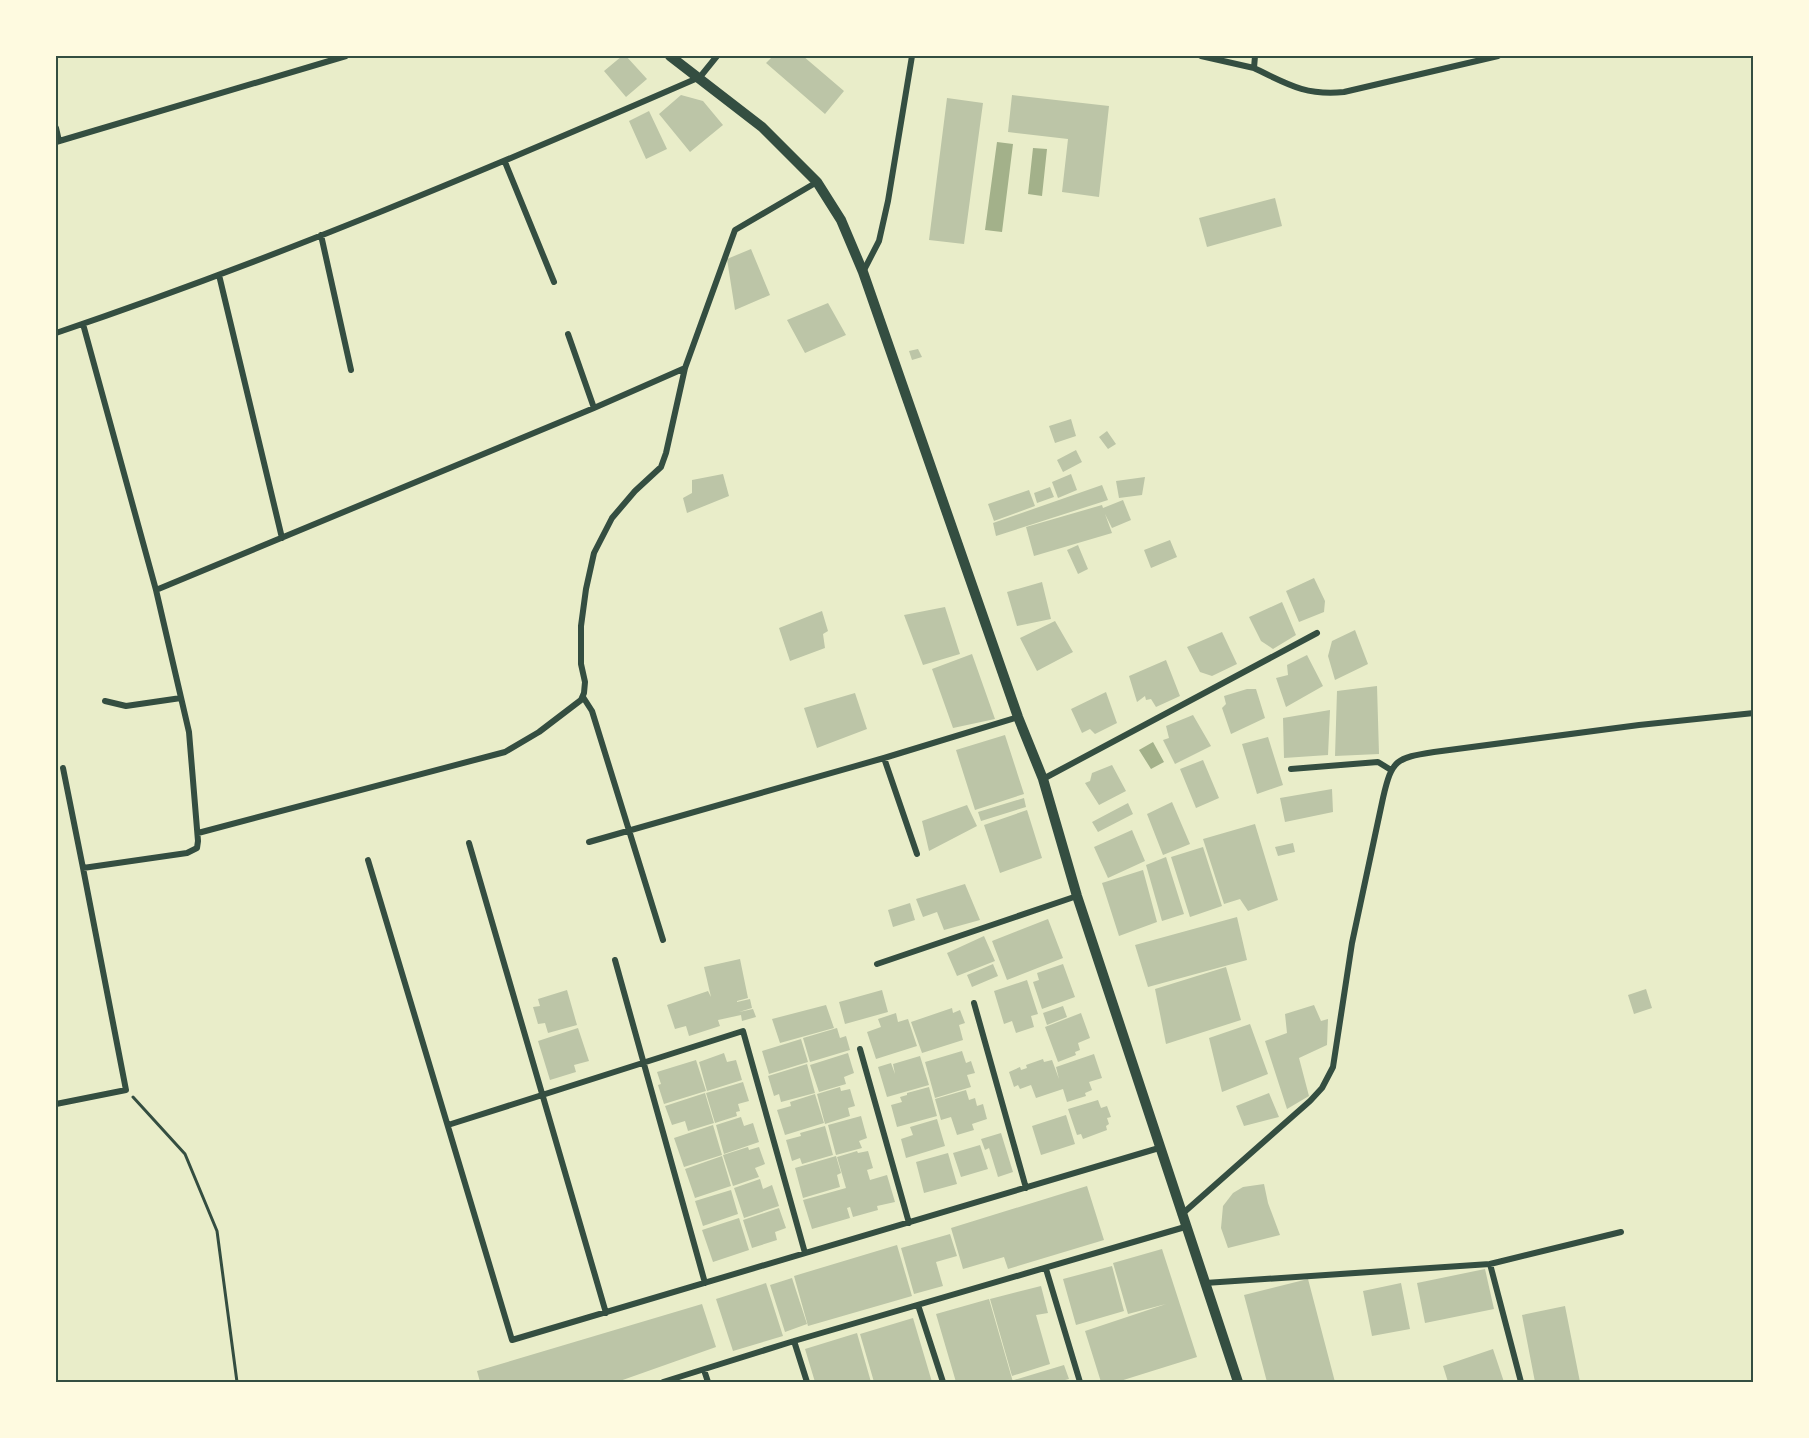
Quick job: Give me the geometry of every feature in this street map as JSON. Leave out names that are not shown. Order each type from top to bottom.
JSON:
[{"type":"street","points":[[56,128],[57,142],[346,56]]},
{"type":"street","points":[[670,56],[762,127],[817,182],[841,220],[862,272],[1018,717],[1043,779],[1077,896],[1238,1383]]},
{"type":"street","points":[[56,333],[219,275],[505,162],[700,78],[717,56]]},
{"type":"street","points":[[862,272],[879,241],[886,211],[912,56]]},
{"type":"street","points":[[1201,56],[1254,68],[1298,88],[1324,94],[1344,92],[1498,56]]},
{"type":"street","points":[[1254,68],[1255,56]]},
{"type":"street","points":[[505,162],[554,282]]},
{"type":"street","points":[[198,833],[505,752],[539,732],[582,697],[585,682],[581,664],[581,626],[594,553],[612,518],[661,467],[685,368],[735,230],[817,182]]},
{"type":"street","points":[[321,235],[351,370]]},
{"type":"street","points":[[219,275],[282,538]]},
{"type":"street","points":[[83,324],[156,590],[189,732],[198,833],[197,848],[187,853],[84,868]]},
{"type":"street","points":[[568,334],[594,408]]},
{"type":"street","points":[[156,590],[685,368]]},
{"type":"street","points":[[1043,779],[1317,633]]},
{"type":"street","points":[[582,697],[592,711],[663,940]]},
{"type":"street","points":[[105,701],[126,706],[181,698]]},
{"type":"street","points":[[1181,1215],[1310,1101],[1333,1067],[1352,944],[1387,778],[1391,770],[1404,757],[1639,725],[1754,713]]},
{"type":"street","points":[[589,842],[884,758],[1018,717]]},
{"type":"street","points":[[884,758],[917,854]]},
{"type":"street","points":[[1291,769],[1378,762],[1391,770]]},
{"type":"street","points":[[56,1104],[126,1090],[63,768]]},
{"type":"street","points":[[469,843],[606,1313]]},
{"type":"street","points":[[368,860],[512,1340],[1159,1148]]},
{"type":"street","points":[[877,964],[1077,896]]},
{"type":"street","points":[[615,960],[705,1283]]},
{"type":"street","points":[[974,1003],[1026,1188]]},
{"type":"street","points":[[448,1125],[743,1031],[805,1253]]},
{"type":"street","points":[[860,1049],[909,1223]]},
{"type":"street","points":[[663,1383],[794,1341],[1185,1227]]},
{"type":"street","points":[[1205,1283],[1490,1264],[1621,1232]]},
{"type":"street","points":[[1490,1264],[1521,1383]]},
{"type":"street","points":[[1046,1269],[1080,1383]]},
{"type":"street","points":[[918,1305],[943,1383]]},
{"type":"street","points":[[794,1341],[807,1383]]},
{"type":"street","points":[[704,1370],[708,1383]]},
{"type":"path","points":[[126,1090],[185,1154],[217,1231],[237,1383]]},
{"type":"shaded area","points":[[997,142],[1013,144],[1002,232],[985,230]]},
{"type":"shaded area","points":[[1033,148],[1047,149],[1042,196],[1028,194]]},
{"type":"shaded area","points":[[1153,742],[1164,762],[1151,769],[1139,750]]},
{"type":"building","points":[[622,56],[626,56],[647,79],[626,97],[604,71]]},
{"type":"building","points":[[773,56],[803,56],[844,91],[825,114],[766,63]]},
{"type":"building","points":[[681,95],[703,101],[723,125],[690,152],[659,114]]},
{"type":"building","points":[[1012,95],[1109,106],[1099,197],[1062,192],[1068,139],[1008,132]]},
{"type":"building","points":[[947,98],[983,103],[964,244],[929,240]]},
{"type":"building","points":[[649,111],[667,149],[646,159],[629,121]]},
{"type":"building","points":[[1275,198],[1282,226],[1207,247],[1199,218]]},
{"type":"building","points":[[751,249],[770,295],[735,310],[727,259]]},
{"type":"building","points":[[828,303],[846,335],[805,353],[787,320]]},
{"type":"building","points":[[918,349],[922,357],[912,360],[909,351]]},
{"type":"building","points":[[1071,419],[1076,436],[1055,443],[1049,426]]},
{"type":"building","points":[[1107,431],[1116,444],[1108,449],[1099,437]]},
{"type":"building","points":[[1076,450],[1082,462],[1063,472],[1057,460]]},
{"type":"building","points":[[723,474],[729,496],[687,513],[683,498],[692,493],[692,480]]},
{"type":"building","points":[[1071,474],[1077,490],[1058,498],[1052,482]]},
{"type":"building","points":[[1145,477],[1142,495],[1119,498],[1116,481]]},
{"type":"building","points":[[1102,485],[1108,500],[996,536],[993,523]]},
{"type":"building","points":[[1050,487],[1054,497],[1037,503],[1034,493]]},
{"type":"building","points":[[1029,490],[1035,506],[994,521],[988,504]]},
{"type":"building","points":[[1123,500],[1131,520],[1112,528],[1105,514],[1112,533],[1034,556],[1026,527],[1102,505],[1103,508]]},
{"type":"building","points":[[1170,540],[1177,557],[1151,568],[1144,550]]},
{"type":"building","points":[[1078,545],[1088,569],[1078,574],[1067,550]]},
{"type":"building","points":[[1314,578],[1325,601],[1324,612],[1299,622],[1286,591]]},
{"type":"building","points":[[1042,582],[1051,619],[1017,626],[1007,592]]},
{"type":"building","points":[[1282,602],[1296,635],[1273,649],[1261,641],[1249,617]]},
{"type":"building","points":[[945,607],[960,654],[923,665],[904,615]]},
{"type":"building","points":[[822,611],[828,631],[823,634],[825,648],[790,661],[779,628]]},
{"type":"building","points":[[1055,621],[1073,652],[1037,671],[1020,638]]},
{"type":"building","points":[[1355,630],[1368,664],[1335,680],[1328,656],[1332,641]]},
{"type":"building","points":[[1222,632],[1237,664],[1212,676],[1200,672],[1187,647]]},
{"type":"building","points":[[972,654],[995,719],[953,728],[932,669]]},
{"type":"building","points":[[1307,655],[1323,686],[1286,707],[1276,678],[1288,675],[1287,665]]},
{"type":"building","points":[[1166,660],[1180,696],[1156,707],[1151,699],[1146,700],[1145,696],[1137,702],[1129,676]]},
{"type":"building","points":[[1377,686],[1379,754],[1335,756],[1337,691]]},
{"type":"building","points":[[1247,689],[1256,689],[1265,718],[1231,734],[1222,708],[1226,704],[1224,696]]},
{"type":"building","points":[[1106,692],[1117,723],[1095,734],[1090,729],[1082,733],[1071,709]]},
{"type":"building","points":[[855,693],[867,729],[817,748],[804,708]]},
{"type":"building","points":[[1330,710],[1328,755],[1284,758],[1283,718]]},
{"type":"building","points":[[1193,715],[1211,746],[1175,764],[1163,740],[1169,738],[1166,726]]},
{"type":"building","points":[[1005,735],[1024,794],[975,810],[956,750]]},
{"type":"building","points":[[1268,737],[1283,785],[1257,794],[1242,744]]},
{"type":"building","points":[[1203,760],[1219,798],[1196,808],[1180,769]]},
{"type":"building","points":[[1112,765],[1126,791],[1099,805],[1085,783],[1090,781],[1092,773]]},
{"type":"building","points":[[1332,789],[1333,812],[1285,822],[1280,798]]},
{"type":"building","points":[[1024,798],[1026,807],[981,821],[978,812]]},
{"type":"building","points":[[1172,802],[1190,844],[1163,855],[1147,814]]},
{"type":"building","points":[[1128,803],[1133,814],[1098,832],[1092,822]]},
{"type":"building","points":[[967,805],[977,826],[929,851],[922,821]]},
{"type":"building","points":[[1027,810],[1042,858],[1000,873],[984,825]]},
{"type":"building","points":[[1255,824],[1278,900],[1248,911],[1240,899],[1224,904],[1203,839]]},
{"type":"building","points":[[1132,830],[1145,861],[1108,878],[1094,847]]},
{"type":"building","points":[[1293,843],[1295,852],[1278,856],[1275,847]]},
{"type":"building","points":[[1203,847],[1222,906],[1190,917],[1171,857]]},
{"type":"building","points":[[1166,857],[1184,914],[1162,921],[1146,865]]},
{"type":"building","points":[[1143,870],[1157,922],[1119,936],[1102,883]]},
{"type":"building","points":[[965,884],[980,920],[944,930],[937,912],[923,917],[916,899]]},
{"type":"building","points":[[910,903],[915,920],[893,927],[888,910]]},
{"type":"building","points":[[1237,917],[1247,960],[1148,987],[1135,945]]},
{"type":"building","points":[[1048,919],[1063,958],[1007,980],[992,941]]},
{"type":"building","points":[[984,936],[995,961],[957,976],[947,953]]},
{"type":"building","points":[[740,959],[748,998],[737,1002],[750,999],[752,1008],[739,1012],[753,1009],[756,1017],[742,1021],[741,1015],[718,1020],[720,1026],[689,1036],[686,1026],[675,1029],[667,1005],[708,991],[711,997],[704,967]]},
{"type":"building","points":[[993,964],[998,976],[972,987],[967,975]]},
{"type":"building","points":[[1063,964],[1075,997],[1042,1009],[1033,982],[1039,980],[1037,973]]},
{"type":"building","points":[[1226,967],[1241,1020],[1166,1044],[1155,989]]},
{"type":"building","points":[[1027,980],[1038,1014],[1031,1016],[1034,1027],[1016,1033],[1012,1021],[1004,1024],[994,991]]},
{"type":"building","points":[[1646,989],[1652,1008],[1634,1014],[1628,995]]},
{"type":"building","points":[[567,990],[577,1025],[548,1033],[545,1023],[538,1024],[533,1007],[540,1006],[538,999]]},
{"type":"building","points":[[882,990],[888,1012],[845,1024],[839,1002]]},
{"type":"building","points":[[826,1005],[834,1028],[780,1043],[772,1019]]},
{"type":"building","points":[[1314,1005],[1321,1021],[1328,1019],[1327,1045],[1299,1058],[1309,1096],[1287,1109],[1265,1041],[1287,1033],[1285,1014]]},
{"type":"building","points":[[1063,1006],[1067,1017],[1047,1025],[1043,1013]]},
{"type":"building","points":[[952,1008],[953,1013],[960,1010],[965,1023],[959,1025],[963,1040],[922,1053],[911,1022]]},
{"type":"building","points":[[896,1013],[898,1022],[908,1019],[917,1046],[876,1059],[867,1032],[881,1027],[878,1019]]},
{"type":"building","points":[[1081,1013],[1090,1038],[1078,1043],[1080,1050],[1075,1052],[1076,1055],[1058,1062],[1045,1027]]},
{"type":"building","points":[[1250,1024],[1268,1074],[1222,1092],[1209,1038]]},
{"type":"building","points":[[578,1028],[589,1061],[574,1065],[576,1072],[550,1080],[538,1041]]},
{"type":"building","points":[[837,1028],[840,1038],[846,1036],[850,1050],[810,1062],[803,1038]]},
{"type":"building","points":[[801,1039],[808,1062],[769,1074],[762,1051]]},
{"type":"building","points":[[962,1051],[966,1063],[971,1061],[975,1073],[967,1075],[971,1087],[935,1098],[925,1062]]},
{"type":"building","points":[[724,1053],[727,1062],[736,1060],[742,1080],[707,1091],[699,1062]]},
{"type":"building","points":[[848,1053],[854,1073],[844,1077],[846,1084],[819,1092],[810,1065]]},
{"type":"building","points":[[1094,1054],[1102,1078],[1089,1082],[1092,1090],[1085,1093],[1086,1096],[1067,1102],[1063,1089],[1036,1098],[1031,1085],[1020,1089],[1018,1085],[1014,1087],[1009,1072],[1020,1067],[1021,1070],[1027,1068],[1026,1065],[1043,1059],[1044,1062],[1052,1060],[1059,1079],[1056,1067]]},
{"type":"building","points":[[920,1056],[929,1085],[887,1097],[878,1067],[891,1063],[895,1074],[893,1064]]},
{"type":"building","points":[[696,1060],[706,1091],[664,1104],[658,1085],[661,1084],[657,1072]]},
{"type":"building","points":[[807,1064],[815,1093],[781,1102],[779,1094],[774,1096],[768,1076]]},
{"type":"building","points":[[743,1082],[749,1101],[738,1104],[740,1111],[736,1112],[737,1116],[715,1123],[706,1093]]},
{"type":"building","points":[[840,1087],[841,1091],[850,1089],[855,1106],[848,1108],[850,1116],[825,1124],[817,1094]]},
{"type":"building","points":[[929,1087],[937,1116],[897,1127],[891,1105],[902,1102],[900,1097],[907,1093]]},
{"type":"building","points":[[966,1090],[969,1100],[975,1098],[977,1106],[983,1104],[987,1119],[972,1124],[974,1130],[957,1135],[951,1117],[941,1120],[935,1099]]},
{"type":"building","points":[[705,1093],[714,1123],[688,1131],[685,1121],[672,1125],[665,1106]]},
{"type":"building","points":[[1269,1093],[1279,1117],[1244,1126],[1236,1106]]},
{"type":"building","points":[[815,1094],[824,1123],[785,1135],[777,1110],[791,1106],[790,1102]]},
{"type":"building","points":[[1098,1100],[1101,1108],[1107,1106],[1111,1117],[1107,1118],[1109,1124],[1106,1126],[1107,1130],[1083,1139],[1081,1134],[1077,1135],[1068,1109]]},
{"type":"building","points":[[1066,1115],[1075,1144],[1041,1155],[1032,1126]]},
{"type":"building","points":[[861,1116],[867,1138],[859,1141],[862,1148],[836,1155],[828,1125]]},
{"type":"building","points":[[741,1117],[744,1126],[753,1123],[759,1142],[724,1154],[716,1125]]},
{"type":"building","points":[[937,1119],[945,1146],[906,1158],[901,1139],[913,1135],[910,1127]]},
{"type":"building","points":[[713,1125],[722,1155],[684,1167],[674,1138]]},
{"type":"building","points":[[825,1126],[833,1155],[802,1164],[800,1158],[792,1161],[786,1140],[801,1136],[800,1133]]},
{"type":"building","points":[[1001,1133],[1013,1172],[998,1177],[989,1148],[985,1150],[981,1139]]},
{"type":"building","points":[[980,1145],[988,1169],[961,1177],[953,1153]]},
{"type":"building","points":[[748,1147],[749,1150],[759,1147],[765,1164],[755,1168],[759,1177],[733,1186],[723,1155]]},
{"type":"building","points":[[857,1151],[858,1153],[868,1151],[873,1168],[867,1170],[870,1180],[887,1175],[895,1202],[877,1206],[878,1210],[853,1217],[850,1207],[847,1208],[850,1218],[812,1229],[803,1200],[846,1188],[837,1157]]},
{"type":"building","points":[[948,1153],[957,1184],[924,1193],[916,1162]]},
{"type":"building","points":[[722,1156],[731,1186],[695,1198],[685,1169]]},
{"type":"building","points":[[836,1156],[841,1173],[837,1175],[840,1187],[803,1198],[795,1168]]},
{"type":"building","points":[[760,1179],[763,1189],[772,1185],[779,1206],[744,1218],[734,1188]]},
{"type":"building","points":[[1264,1184],[1268,1203],[1280,1235],[1228,1248],[1221,1228],[1223,1206],[1233,1193],[1243,1187]]},
{"type":"building","points":[[1087,1186],[1104,1240],[1008,1269],[1004,1257],[963,1269],[951,1228]]},
{"type":"building","points":[[731,1190],[738,1214],[703,1226],[695,1201]]},
{"type":"building","points":[[779,1208],[786,1228],[775,1232],[777,1240],[752,1248],[743,1220]]},
{"type":"building","points":[[739,1218],[749,1250],[713,1262],[702,1230]]},
{"type":"building","points":[[950,1234],[957,1256],[936,1262],[943,1286],[914,1294],[901,1248]]},
{"type":"building","points":[[897,1245],[912,1296],[808,1326],[794,1276]]},
{"type":"building","points":[[1162,1249],[1197,1357],[1117,1382],[1101,1382],[1085,1331],[1166,1304],[1128,1314],[1113,1263]]},
{"type":"building","points":[[1112,1266],[1124,1311],[1076,1325],[1063,1279]]},
{"type":"building","points":[[1485,1269],[1494,1309],[1425,1323],[1417,1283]]},
{"type":"building","points":[[792,1278],[807,1324],[785,1332],[770,1285]]},
{"type":"building","points":[[1308,1279],[1335,1382],[1267,1382],[1244,1295]]},
{"type":"building","points":[[766,1283],[783,1336],[733,1351],[716,1299]]},
{"type":"building","points":[[1401,1283],[1410,1329],[1372,1336],[1363,1291]]},
{"type":"building","points":[[1041,1286],[1048,1313],[1036,1315],[1050,1364],[1012,1376],[990,1299]]},
{"type":"building","points":[[989,1299],[1013,1382],[956,1382],[936,1314]]},
{"type":"building","points":[[702,1304],[716,1347],[617,1382],[480,1382],[477,1371]]},
{"type":"building","points":[[1565,1306],[1580,1382],[1535,1382],[1522,1315]]},
{"type":"building","points":[[913,1318],[932,1382],[874,1382],[860,1334]]},
{"type":"building","points":[[857,1333],[871,1382],[815,1382],[805,1349]]},
{"type":"building","points":[[1493,1349],[1504,1382],[1448,1382],[1443,1366]]},
{"type":"building","points":[[1064,1365],[1069,1379],[1057,1382],[1014,1382],[1014,1380]]}]
